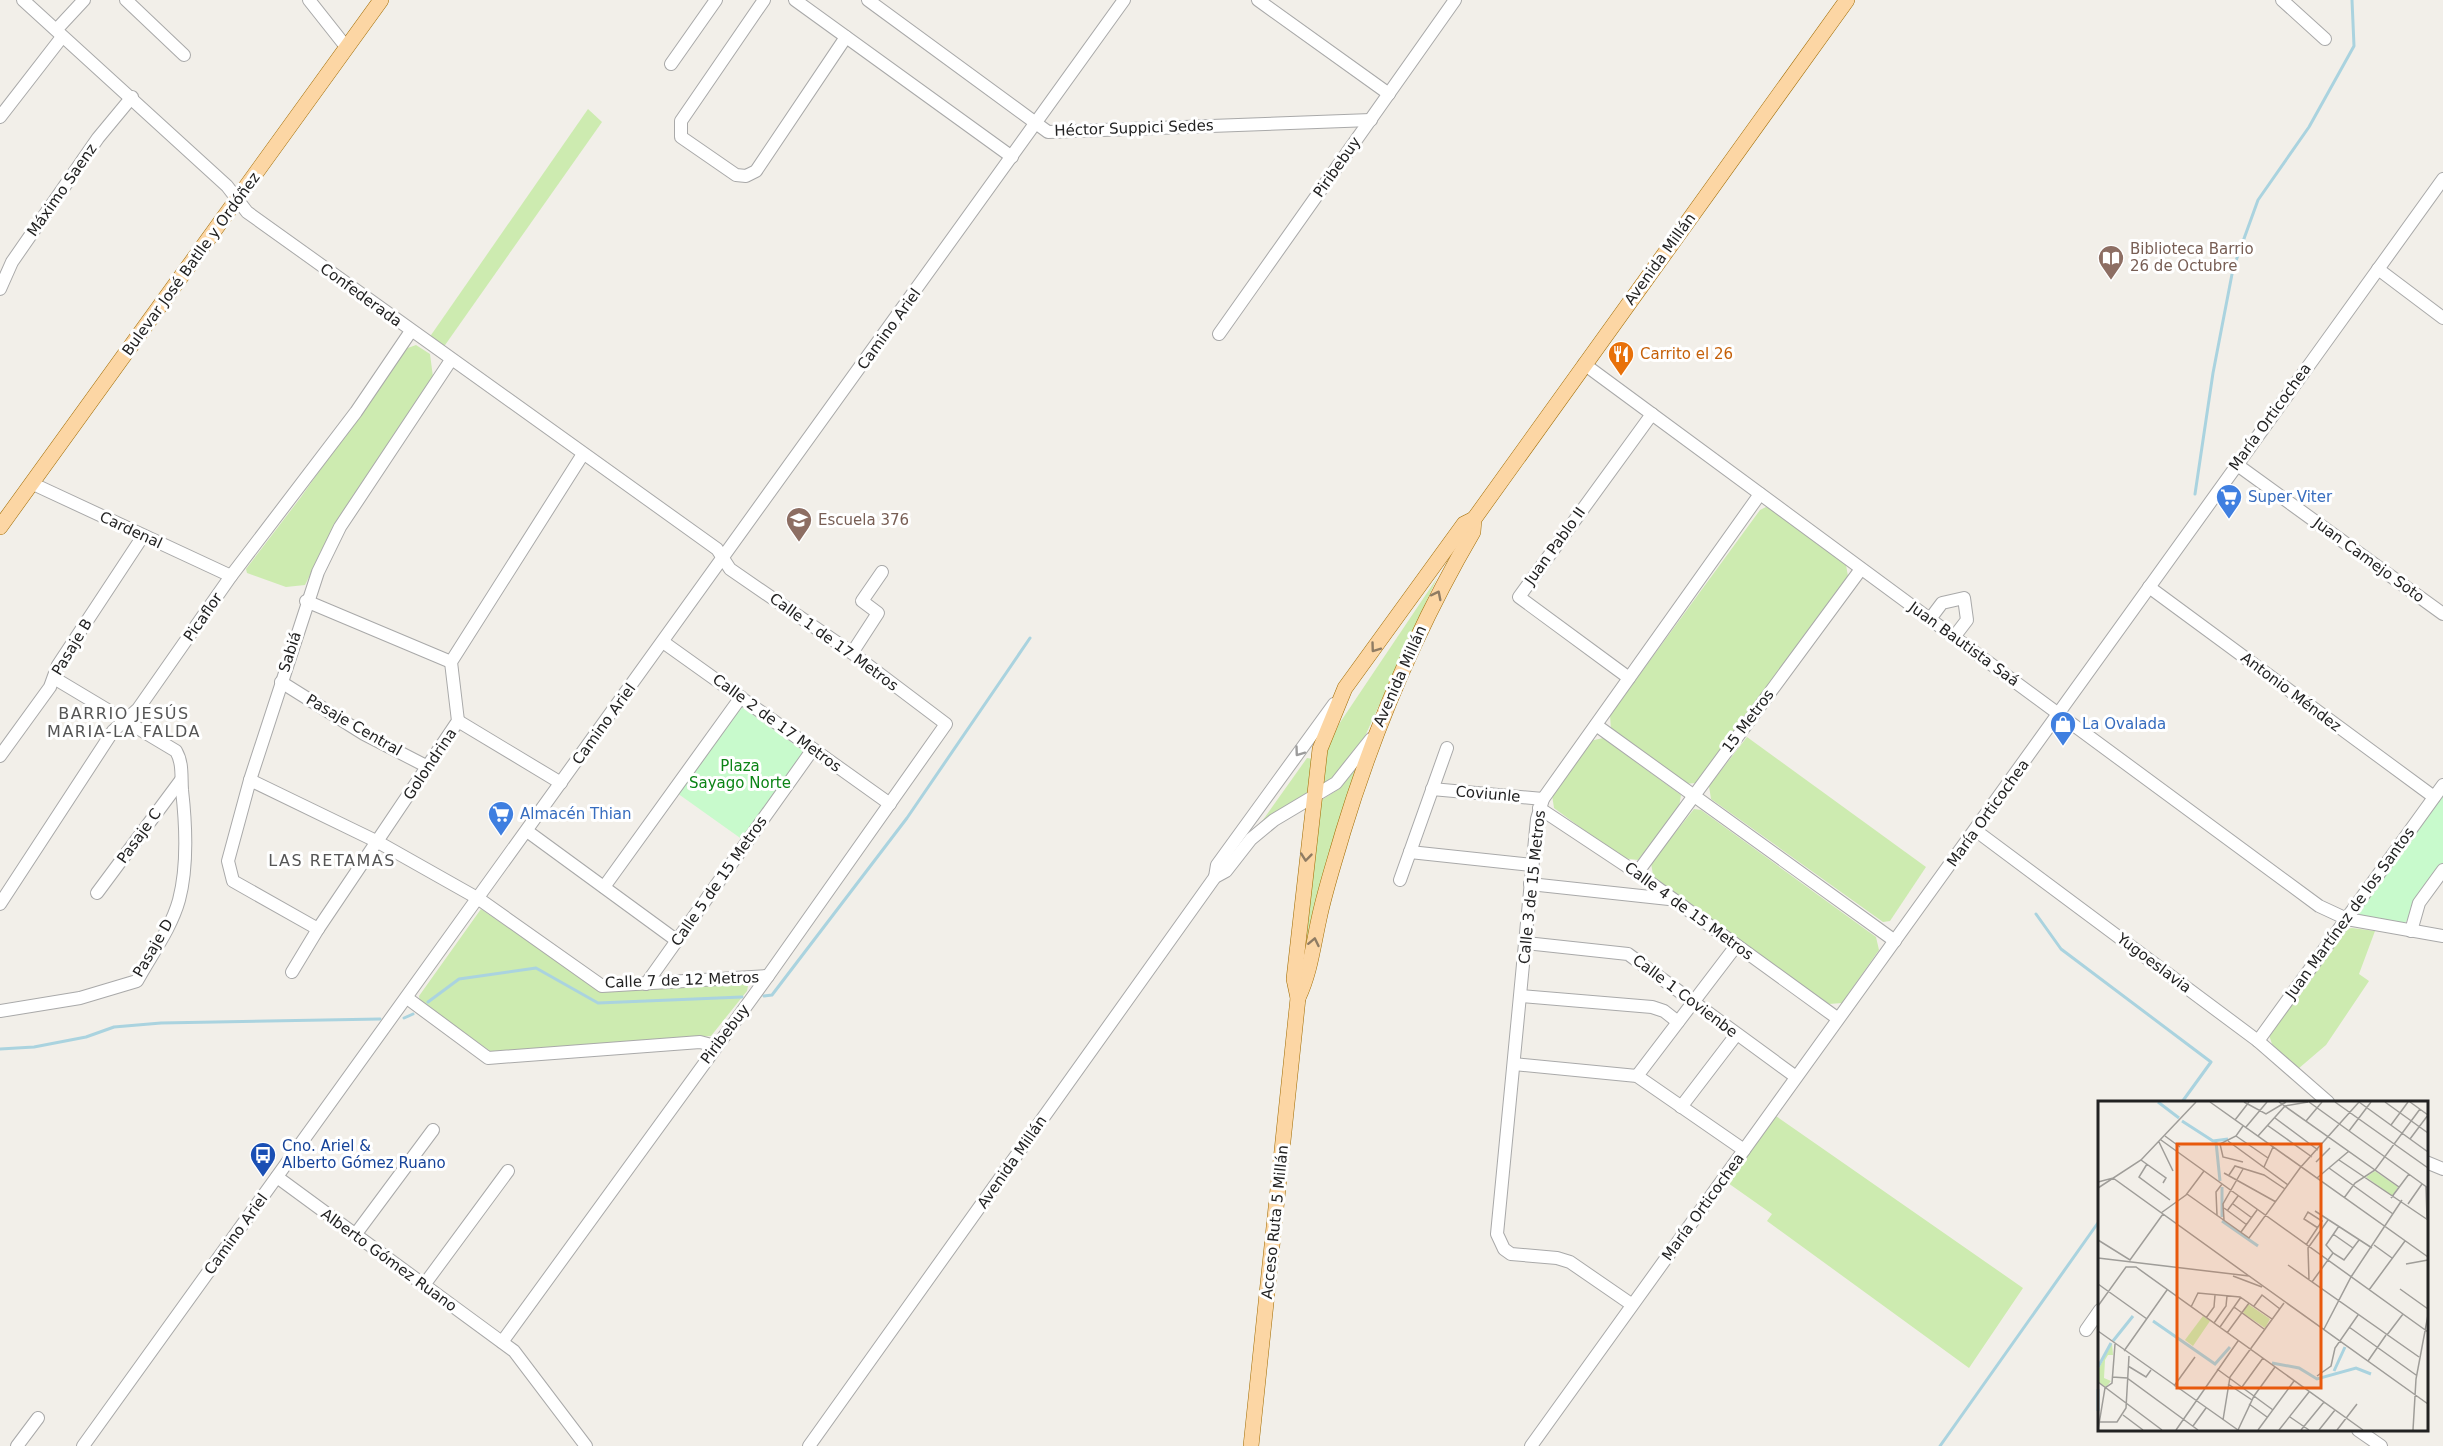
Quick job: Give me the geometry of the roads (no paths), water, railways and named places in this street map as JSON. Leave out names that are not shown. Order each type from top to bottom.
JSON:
[{"type":"main road","name":"Bulevar José Batlle y Ordóñez","points":[[0,527],[381,0]]},
{"type":"main road","name":"Avenida Millán","points":[[1345,688],[1464,524],[1474,519],[1847,0]]},
{"type":"main road","name":"Avenida Millán","points":[[1380,726],[1429,612],[1473,532],[1474,519]]},
{"type":"main road","name":"Acceso Ruta 5 Millán","points":[[1251,1446],[1298,998],[1294,978],[1312,799],[1320,748],[1345,688]]},
{"type":"main road","name":"Acceso Ruta 5 Millán","points":[[1298,998],[1306,982],[1319,917],[1343,833],[1380,726]]},
{"type":"street","name":"Confederada","points":[[23,0],[227,186],[247,212],[717,549],[723,559]]},
{"type":"street","points":[[0,117],[84,0]]},
{"type":"street","points":[[126,0],[184,55]]},
{"type":"street","points":[[309,0],[347,48]]},
{"type":"street","points":[[671,64],[716,0]]},
{"type":"street","points":[[764,0],[681,121],[679,130],[681,137],[736,175],[746,176],[756,171],[846,37]]},
{"type":"street","points":[[795,0],[1012,157]]},
{"type":"street","name":"Camino Ariel","points":[[83,1446],[1124,0]]},
{"type":"street","points":[[1258,0],[1389,94]]},
{"type":"street","name":"Piribebuy","points":[[1219,334],[1455,0]]},
{"type":"street","points":[[2282,0],[2325,39]]},
{"type":"street","name":"Héctor Suppici Sedes","points":[[875,2],[1048,132],[1371,120]]},
{"type":"street","name":"Máximo Saenz","points":[[0,289],[12,262],[98,138],[132,97]]},
{"type":"street","name":"María Orticochea","points":[[1531,1446],[1837,1017],[2060,714],[2236,464],[2443,179]]},
{"type":"street","points":[[2378,269],[2443,318]]},
{"type":"street","name":"Picaflor","points":[[0,904],[113,731],[122,722],[128,721],[231,576],[356,412],[411,331]]},
{"type":"street","name":"Sabiá","points":[[318,929],[233,881],[228,861],[250,780],[306,601],[340,527],[451,360]]},
{"type":"street","name":"Juan Bautista Saá","points":[[1584,364],[2319,906],[2347,919],[2443,936]]},
{"type":"street","name":"Juan Pablo II","points":[[1629,678],[1519,597],[1652,414]]},
{"type":"street","points":[[306,601],[451,662],[583,454]]},
{"type":"street","name":"Juan Camejo Soto","points":[[2236,464],[2443,614]]},
{"type":"street","name":"Cardenal","points":[[31,483],[231,576]]},
{"type":"street","name":"Calle 3 de 15 Metros","points":[[1631,1304],[1570,1262],[1557,1258],[1511,1254],[1499,1242],[1497,1234],[1530,884],[1541,803],[1760,494]]},
{"type":"street","name":"Pasaje B","points":[[0,756],[50,687],[58,665],[143,536]]},
{"type":"street","name":"Calle 1 de 17 Metros","points":[[723,559],[730,569],[852,653],[946,724]]},
{"type":"street","name":"15 Metros","points":[[1636,873],[1861,569]]},
{"type":"street","points":[[852,653],[879,613],[862,601],[882,572]]},
{"type":"street","name":"Antonio Méndez","points":[[2149,587],[2434,798]]},
{"type":"street","points":[[1930,619],[1942,603],[1964,598],[1967,620],[1954,637]]},
{"type":"street","name":"Calle 2 de 17 Metros","points":[[663,642],[890,804]]},
{"type":"street","name":"Golondrina","points":[[292,972],[318,929],[459,721],[451,662]]},
{"type":"street","name":"Pasaje D","points":[[0,1011],[80,998],[136,981],[169,925],[179,900],[184,864],[185,812],[181,760],[176,750],[54,678]]},
{"type":"street","name":"Pasaje Central","points":[[280,682],[364,734],[428,767]]},
{"type":"street","name":"Avenida Millán","points":[[1215,878],[1217,865],[1345,688]]},
{"type":"street","points":[[604,887],[741,697]]},
{"type":"street","points":[[459,721],[561,783]]},
{"type":"street","name":"Piribebuy","points":[[502,1342],[768,976],[946,724]]},
{"type":"street","points":[[1596,724],[1895,941]]},
{"type":"street","name":"Avenida Millán","points":[[809,1446],[1215,878],[1226,871],[1251,839],[1274,820],[1336,783],[1380,726]]},
{"type":"street","name":"Calle 5 de 15 Metros","points":[[646,984],[813,748]]},
{"type":"street","points":[[1400,880],[1447,748]]},
{"type":"street","name":"Pasaje C","points":[[97,893],[181,780]]},
{"type":"street","points":[[250,780],[378,842],[479,899]]},
{"type":"street","name":"Juan Martínez de los Santos","points":[[2258,1041],[2443,785]]},
{"type":"street","name":"Coviunle","points":[[1432,789],[1541,803]]},
{"type":"street","name":"Calle 4 de 15 Metros","points":[[1541,803],[1837,1017]]},
{"type":"street","name":"Yugoeslavia","points":[[1975,830],[2258,1041],[2327,1101]]},
{"type":"street","points":[[527,831],[676,940]]},
{"type":"street","points":[[1410,852],[1532,865]]},
{"type":"street","points":[[2411,931],[2419,903],[2443,870]]},
{"type":"street","points":[[1530,884],[1672,899]]},
{"type":"street","name":"Calle 7 de 12 Metros","points":[[479,899],[597,984],[608,987],[768,976]]},
{"type":"street","name":"Calle 1 Covienbe","points":[[1526,943],[1628,954],[1796,1077]]},
{"type":"street","points":[[1637,1076],[1736,946]]},
{"type":"street","points":[[1521,996],[1652,1007],[1664,1011],[1678,1022]]},
{"type":"street","points":[[407,998],[488,1058],[700,1042],[715,1046]]},
{"type":"street","points":[[1681,1107],[1736,1035]]},
{"type":"street","points":[[1514,1064],[1637,1076],[1744,1150]]},
{"type":"street","points":[[355,1235],[433,1130]]},
{"type":"street","points":[[2428,1162],[2443,1169]]},
{"type":"street","points":[[424,1285],[508,1172]]},
{"type":"street","name":"Alberto Gómez Ruano","points":[[277,1177],[514,1351],[586,1446]]},
{"type":"street","points":[[2086,1330],[2098,1313]]},
{"type":"street","points":[[17,1446],[38,1418]]},
{"type":"street","points":[[2359,1431],[2381,1446]]},
{"type":"waterway","points":[[2195,494],[2213,373],[2233,269],[2258,200],[2309,127],[2354,46],[2352,0]]},
{"type":"waterway","points":[[764,996],[772,995],[907,818],[1030,638]]},
{"type":"waterway","points":[[2036,914],[2061,949],[2211,1062],[2183,1101]]},
{"type":"waterway","points":[[428,1002],[459,979],[536,968],[598,1003],[742,997]]},
{"type":"waterway","points":[[404,1018],[413,1014]]},
{"type":"waterway","points":[[0,1049],[34,1047],[86,1037],[114,1027],[161,1023],[380,1019]]},
{"type":"waterway","points":[[1940,1446],[2098,1223]]},
{"type":"place","name":"Biblioteca Barrio 26 de Octubre","points":[[2111,281]]},
{"type":"place","name":"Carrito el 26","points":[[1621,377]]},
{"type":"place","name":"Super Viter","points":[[2229,520]]},
{"type":"place","name":"Escuela 376","points":[[799,543]]},
{"type":"place","name":"La Ovalada","points":[[2063,747]]},
{"type":"place","name":"Almacén Thian","points":[[501,837]]},
{"type":"place","name":"Cno. Ariel & Alberto Gómez Ruano","points":[[263,1178]]},
{"type":"district","name":"BARRIO JESÚS MARIA-LA FALDA","points":[[124,722]]},
{"type":"district","name":"LAS RETAMAS","points":[[332,860]]},
{"type":"park label","name":"Plaza Sayago Norte","points":[[740,774]]}]
